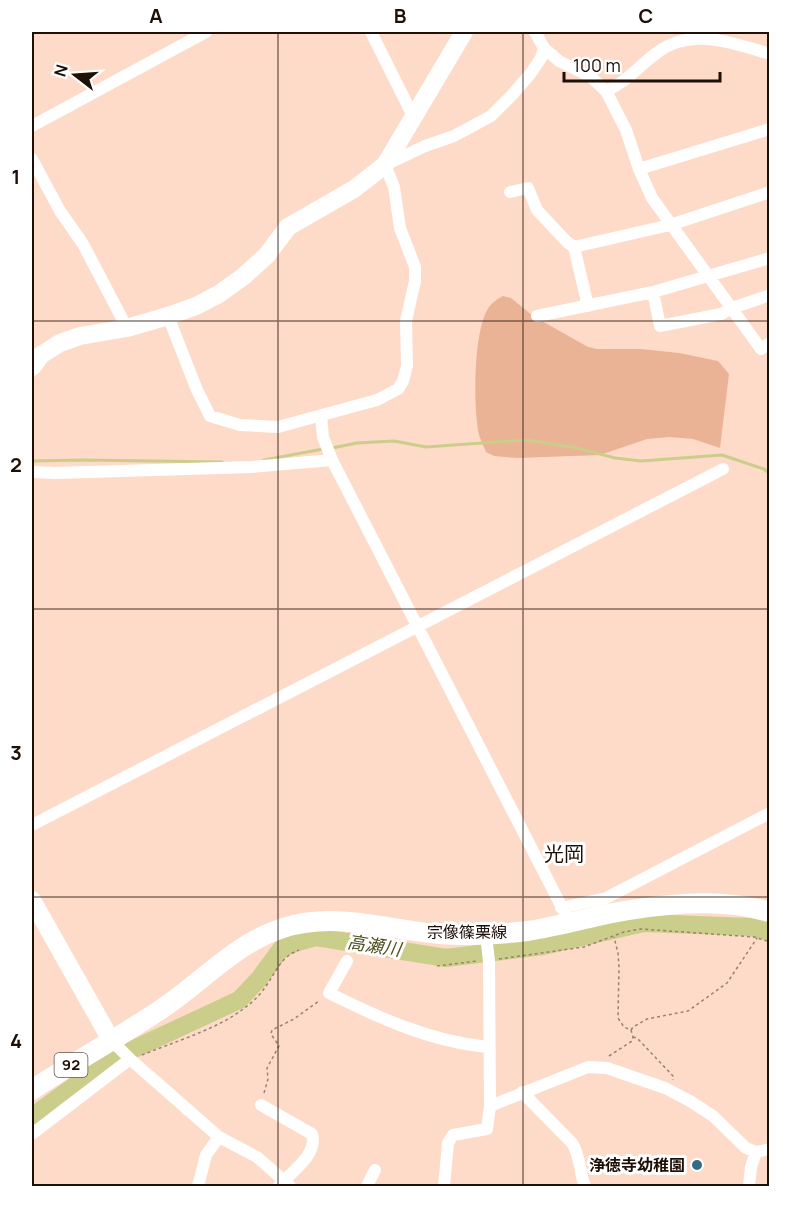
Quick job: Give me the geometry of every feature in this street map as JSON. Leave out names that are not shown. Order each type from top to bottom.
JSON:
[{"type":"main road","name":"宗像篠栗線","points":[[32,1090],[114,1044],[242,948],[284,927],[331,921],[425,933],[486,935],[528,931],[566,915],[608,914],[671,905],[719,904],[744,906],[770,912]]},
{"type":"street","points":[[32,126],[206,32]]},
{"type":"street","points":[[371,32],[413,116]]},
{"type":"street","points":[[32,367],[41,355],[60,343],[80,336],[127,328],[196,306],[244,276],[267,255],[288,227],[375,175],[385,165],[464,32]]},
{"type":"street","points":[[535,32],[544,48],[560,61],[591,77],[606,91],[626,130],[652,198],[761,349],[770,343]]},
{"type":"street","points":[[606,91],[635,74],[657,52],[686,39],[714,39],[770,54]]},
{"type":"street","points":[[385,165],[425,146],[454,136],[491,116],[531,73],[541,58],[544,48]]},
{"type":"street","points":[[639,169],[770,129]]},
{"type":"street","points":[[32,159],[60,211],[83,244],[127,328]]},
{"type":"street","points":[[168,316],[197,390],[210,416],[240,425],[278,427],[383,397],[398,389],[404,381],[406,321],[415,281],[415,267],[400,228],[394,187],[385,165]]},
{"type":"street","points":[[510,192],[528,188],[537,210],[574,247],[588,306]]},
{"type":"street","points":[[574,247],[670,225],[770,192]]},
{"type":"street","points":[[537,316],[653,292],[770,258]]},
{"type":"street","points":[[653,292],[660,326],[721,314],[770,295]]},
{"type":"street","points":[[321,415],[324,437],[332,460],[566,915],[606,898],[770,813]]},
{"type":"street","points":[[32,472],[252,467],[332,460]]},
{"type":"street","points":[[32,825],[723,468]]},
{"type":"street","points":[[32,900],[114,1044],[219,1137],[257,1157],[284,1184],[312,1151],[314,1142],[312,1134],[261,1105]]},
{"type":"street","points":[[444,1186],[448,1143],[453,1135],[487,1129],[489,961],[486,935]]},
{"type":"street","points":[[347,961],[329,993],[400,1025],[464,1045],[488,1047]]},
{"type":"street","points":[[32,1134],[129,1058]]},
{"type":"street","points":[[489,1106],[588,1067],[607,1068],[645,1080],[672,1092],[713,1116],[746,1148],[756,1152],[770,1149]]},
{"type":"street","points":[[522,1092],[579,1153],[581,1175],[585,1186]]},
{"type":"street","points":[[198,1186],[206,1155],[219,1137]]},
{"type":"street","points":[[749,1186],[751,1167],[756,1152]]},
{"type":"street","points":[[367,1186],[375,1170]]},
{"type":"path","points":[[437,966],[584,947],[641,929],[757,938],[770,942]]},
{"type":"path","points":[[613,936],[620,967],[618,1018],[624,1027],[631,1030]]},
{"type":"path","points":[[631,1030],[648,1019],[688,1011],[728,983],[757,938]]},
{"type":"path","points":[[129,1058],[185,1038],[241,1012],[267,985],[280,962],[289,954],[299,950]]},
{"type":"path","points":[[261,1105],[268,1079],[267,1068],[279,1046],[271,1034],[272,1030],[294,1019],[329,993]]},
{"type":"path","points":[[598,1068],[603,1060],[632,1041],[631,1030]]},
{"type":"path","points":[[633,1037],[637,1038],[673,1076],[675,1085],[672,1092]]},
{"type":"shaded area","points":[[503,296],[511,298],[533,316],[588,347],[679,353],[718,361],[729,374],[720,448],[693,439],[669,437],[647,439],[600,455],[517,458],[494,456],[486,452],[477,423],[475,389],[477,350],[484,318],[489,307]]},
{"type":"waterway","points":[[332,448],[357,443],[394,441],[426,447],[526,440],[641,461],[722,455],[764,469],[770,474]]},
{"type":"waterway","points":[[264,460],[323,449]]},
{"type":"waterway","points":[[32,461],[222,462]]},
{"type":"waterway","name":"高瀬川","points":[[32,1117],[108,1061],[239,1000],[259,979],[281,949],[316,937],[446,958],[543,946],[644,923],[750,927],[770,932]]},
{"type":"place","name":"浄徳寺幼稚園","points":[[697,1165]]},
{"type":"district","name":"光岡","points":[[564,854]]}]
